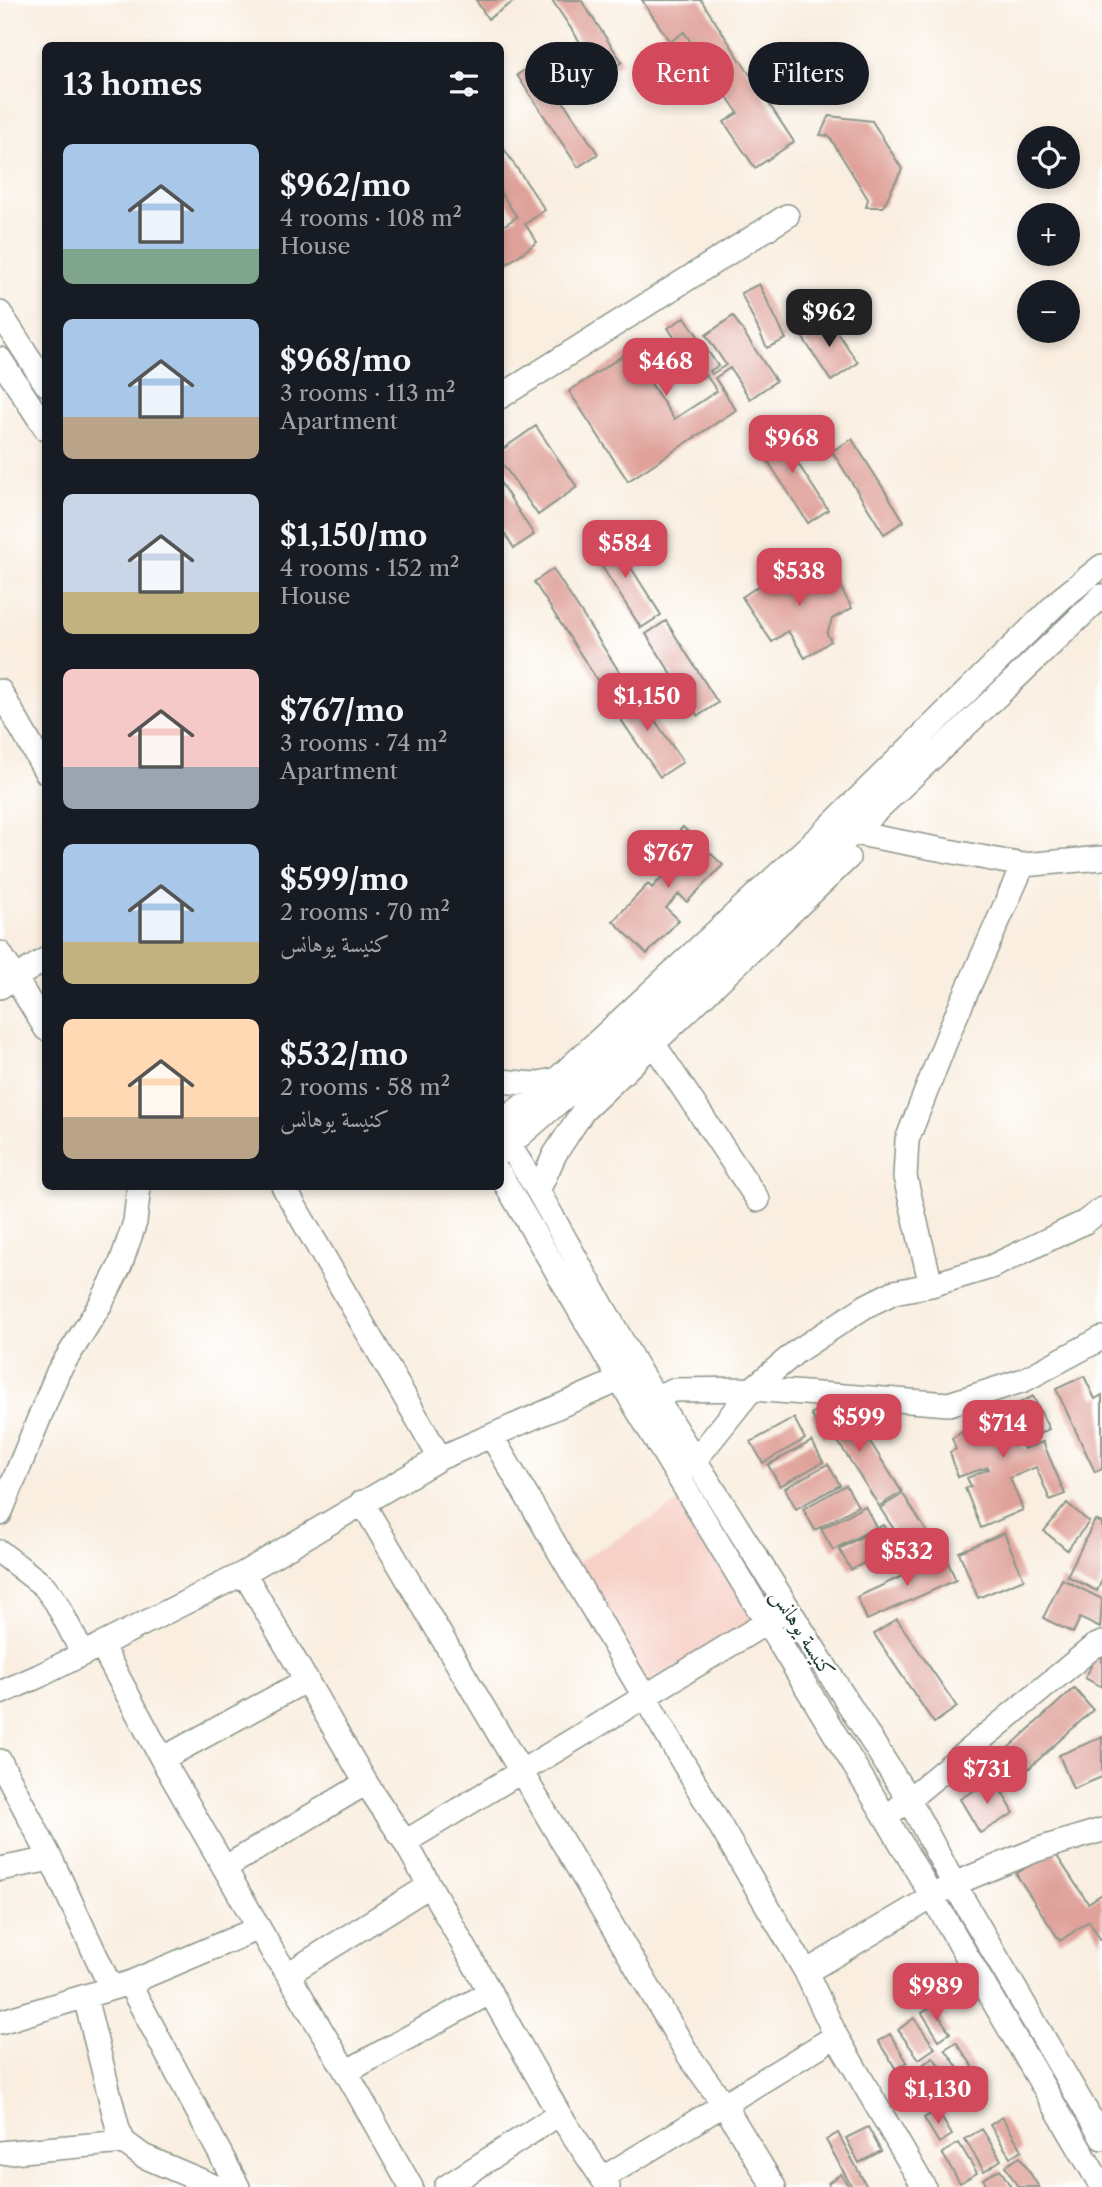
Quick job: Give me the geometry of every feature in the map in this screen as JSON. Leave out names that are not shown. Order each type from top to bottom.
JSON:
[{"type":"street","points":[[504,394],[787,216]]},
{"type":"street","points":[[0,313],[42,378]]},
{"type":"street","points":[[0,359],[42,423]]},
{"type":"street","points":[[504,1120],[557,1079],[827,829],[1062,598],[1102,566]]},
{"type":"street","points":[[538,1191],[555,1154],[583,1111],[1102,596]]},
{"type":"street","points":[[0,691],[42,765]]},
{"type":"street","points":[[827,829],[1023,865],[1102,858]]},
{"type":"street","points":[[629,1376],[538,1191],[504,1143],[861,835]]},
{"type":"street","points":[[931,1285],[905,1177],[907,1140],[952,1025],[1023,865]]},
{"type":"street","points":[[0,953],[7,983],[42,1025]]},
{"type":"street","points":[[7,983],[42,962]]},
{"type":"street","points":[[653,1043],[758,1200]]},
{"type":"street","points":[[504,1081],[534,1084],[557,1079]]},
{"type":"street","points":[[504,1180],[647,1404],[675,1472],[885,1816],[1102,2187]]},
{"type":"street","points":[[0,1514],[58,1373],[100,1305],[120,1266],[135,1222],[139,1190]]},
{"type":"street","points":[[285,1190],[440,1458]]},
{"type":"street","points":[[675,1472],[696,1459],[752,1389],[796,1352],[866,1306],[894,1292],[931,1285],[991,1267],[1085,1222],[1102,1209]]},
{"type":"street","points":[[647,1404],[673,1390],[752,1389],[948,1404],[1024,1380],[1102,1338]]},
{"type":"street","points":[[0,1693],[244,1573],[440,1458],[629,1376]]},
{"type":"street","name":"كنيسة يوهانس","points":[[647,1404],[696,1459],[909,1800],[954,1884],[1102,2138]]},
{"type":"street","points":[[492,1437],[806,1972],[836,2036],[924,2187]]},
{"type":"street","points":[[362,1502],[689,2056],[723,2103],[774,2187]]},
{"type":"street","points":[[0,1552],[44,1586],[92,1650],[162,1759],[411,2187]]},
{"type":"street","points":[[244,1573],[366,1783],[405,1842],[559,2114],[605,2182],[723,2103],[836,2036]]},
{"type":"street","points":[[405,1842],[789,1609]]},
{"type":"street","points":[[885,1816],[909,1800],[1093,1647],[1102,1643]]},
{"type":"street","points":[[162,1759],[307,1680]]},
{"type":"street","points":[[827,1724],[851,1708]]},
{"type":"street","points":[[0,1761],[120,1985],[238,2187]]},
{"type":"street","points":[[226,1867],[366,1783]]},
{"type":"street","points":[[806,1972],[954,1884],[1036,1850],[1102,1830]]},
{"type":"street","points":[[0,1869],[51,1859]]},
{"type":"street","points":[[288,1974],[429,1886]]},
{"type":"street","points":[[0,2022],[120,1985],[259,1928]]},
{"type":"street","points":[[346,2072],[489,1993]]},
{"type":"street","points":[[85,1997],[118,2129],[124,2142],[143,2156],[216,2187]]},
{"type":"street","points":[[446,2187],[559,2114]]},
{"type":"street","points":[[0,2153],[124,2142]]},
{"type":"shaded area","points":[[685,1499],[755,1619],[646,1684],[576,1563]]},
{"type":"building","points":[[476,0],[516,0],[488,19]]},
{"type":"building","points":[[552,0],[581,0],[609,42],[580,42]]},
{"type":"building","points":[[642,0],[701,0],[729,42],[691,42],[684,32],[670,42]]},
{"type":"building","points":[[734,50],[748,72],[748,105],[770,105],[794,142],[755,168],[724,122],[738,113],[733,105]]},
{"type":"building","points":[[525,70],[525,87],[517,75]]},
{"type":"building","points":[[537,105],[566,105],[598,154],[578,167]]},
{"type":"building","points":[[829,116],[872,121],[902,169],[883,207],[866,207],[868,199],[829,136],[820,135]]},
{"type":"building","points":[[504,149],[545,210],[525,224],[537,242],[507,264],[504,260],[504,225],[517,217],[504,198]]},
{"type":"building","points":[[759,284],[786,339],[767,348],[741,293]]},
{"type":"building","points":[[733,316],[776,381],[750,399],[730,368],[715,378],[736,410],[628,481],[569,391],[630,351],[674,419],[717,391],[706,375],[701,378],[668,328],[685,317],[718,366],[710,371],[712,374],[726,365],[706,335]]},
{"type":"building","points":[[827,317],[858,363],[831,381],[801,335]]},
{"type":"building","points":[[536,426],[577,487],[538,515],[504,466],[504,448]]},
{"type":"building","points":[[775,428],[828,510],[808,523],[755,441]]},
{"type":"building","points":[[852,439],[904,521],[884,534],[832,451]]},
{"type":"building","points":[[504,488],[534,535],[514,548],[504,532]]},
{"type":"building","points":[[609,533],[661,615],[641,628],[589,546]]},
{"type":"building","points":[[553,569],[622,676],[603,689],[534,582]]},
{"type":"building","points":[[784,569],[793,582],[811,570],[834,576],[852,608],[832,619],[827,634],[831,641],[805,658],[788,631],[772,642],[742,597]]},
{"type":"building","points":[[666,621],[718,703],[698,716],[646,634]]},
{"type":"building","points":[[634,689],[683,762],[660,777],[611,705]]},
{"type":"building","points":[[683,827],[723,865],[687,902],[679,894],[666,908],[679,920],[647,954],[613,921],[648,884],[652,888],[663,876],[649,863]]},
{"type":"building","points":[[1084,1376],[1095,1399],[1102,1395],[1102,1469],[1095,1472],[1056,1389]]},
{"type":"building","points":[[1033,1396],[1049,1429],[1021,1443],[1024,1449],[1043,1442],[1065,1494],[1050,1500],[1036,1467],[1010,1478],[1023,1510],[981,1528],[965,1488],[971,1486],[967,1478],[989,1469],[988,1467],[958,1477],[950,1452],[956,1449],[952,1438]]},
{"type":"building","points":[[829,1404],[842,1427],[855,1418],[902,1492],[879,1506],[832,1432],[823,1437],[811,1414]]},
{"type":"building","points":[[794,1418],[805,1439],[763,1463],[751,1442]]},
{"type":"building","points":[[812,1441],[823,1462],[780,1486],[768,1465]]},
{"type":"building","points":[[828,1464],[840,1485],[796,1509],[785,1488]]},
{"type":"building","points":[[846,1485],[858,1506],[815,1530],[803,1509]]},
{"type":"building","points":[[903,1494],[934,1543],[912,1557],[880,1508]]},
{"type":"building","points":[[1067,1503],[1089,1522],[1067,1550],[1044,1531]]},
{"type":"building","points":[[865,1506],[876,1527],[833,1550],[821,1529]]},
{"type":"building","points":[[1095,1520],[1102,1523],[1102,1580],[1097,1591],[1067,1576]]},
{"type":"building","points":[[883,1525],[894,1546],[851,1570],[839,1549]]},
{"type":"building","points":[[1004,1533],[1024,1579],[978,1598],[959,1552]]},
{"type":"building","points":[[945,1556],[956,1580],[867,1620],[857,1597]]},
{"type":"building","points":[[1062,1579],[1102,1599],[1100,1628],[1080,1618],[1073,1633],[1043,1618]]},
{"type":"building","points":[[897,1619],[957,1707],[934,1723],[874,1634]]},
{"type":"building","points":[[1099,1651],[1102,1652],[1102,1687],[1085,1678]]},
{"type":"building","points":[[1074,1688],[1093,1710],[1026,1771],[1006,1750]]},
{"type":"building","points":[[1102,1737],[1102,1777],[1073,1789],[1059,1755]]},
{"type":"building","points":[[994,1778],[1014,1813],[980,1833],[960,1799]]},
{"type":"building","points":[[1053,1850],[1088,1903],[1102,1894],[1102,1942],[1089,1921],[1060,1941],[1016,1874]]},
{"type":"building","points":[[933,2006],[950,2033],[939,2040],[922,2013]]},
{"type":"building","points":[[914,2018],[935,2048],[919,2059],[898,2030]]},
{"type":"building","points":[[890,2034],[907,2062],[896,2069],[878,2041]]},
{"type":"building","points":[[956,2042],[974,2068],[963,2075],[945,2049]]},
{"type":"building","points":[[933,2057],[954,2086],[940,2096],[920,2067]]},
{"type":"building","points":[[937,2110],[952,2135],[939,2143],[924,2118]]},
{"type":"building","points":[[1002,2117],[1022,2150],[1010,2157],[990,2125]]},
{"type":"building","points":[[868,2127],[881,2151],[859,2163],[846,2138]]},
{"type":"building","points":[[982,2129],[1001,2160],[984,2171],[965,2139]]},
{"type":"building","points":[[838,2133],[867,2187],[852,2187],[826,2140]]},
{"type":"building","points":[[959,2143],[977,2173],[960,2183],[942,2153]]},
{"type":"building","points":[[1020,2157],[1039,2187],[1018,2187],[1005,2166]]},
{"type":"building","points":[[1000,2169],[1011,2187],[988,2187],[983,2179]]},
{"type":"building","points":[[841,2174],[849,2187],[830,2187],[828,2183]]}]
